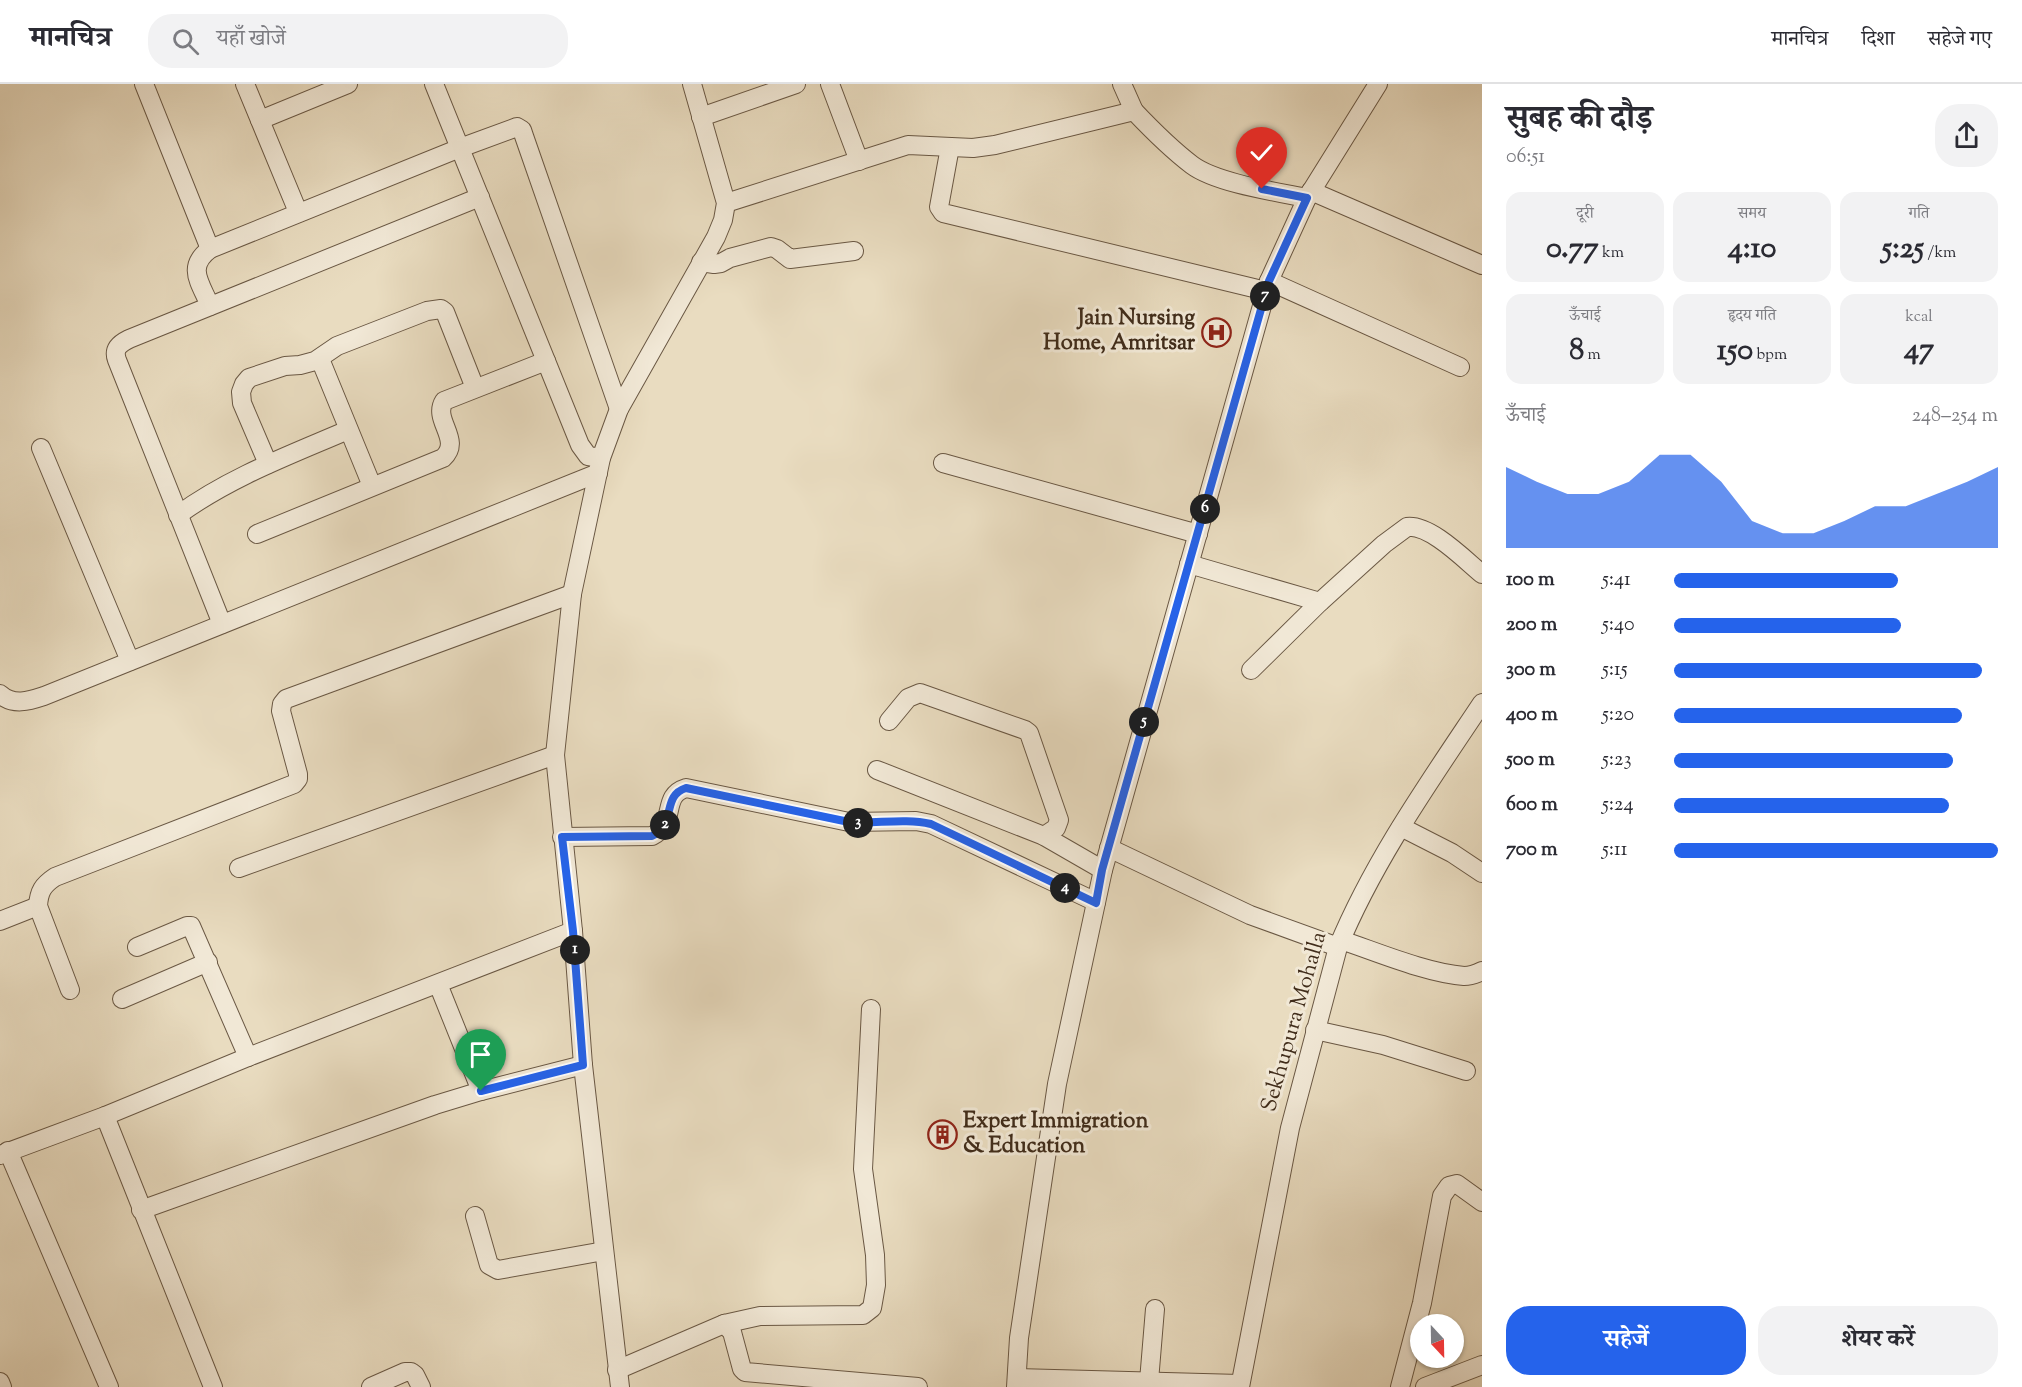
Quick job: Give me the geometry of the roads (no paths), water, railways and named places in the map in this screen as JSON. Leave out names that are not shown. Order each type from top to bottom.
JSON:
[{"type":"street","points":[[144,84],[210,249]]},
{"type":"street","points":[[246,84],[298,212]]},
{"type":"street","points":[[260,120],[348,84]]},
{"type":"street","points":[[434,84],[580,445],[599,465]]},
{"type":"street","points":[[692,84],[726,203],[723,220],[702,262],[619,409],[599,465],[572,594],[555,755],[573,931],[583,1065],[618,1378],[724,1324],[760,1316],[863,1314],[872,1308],[876,1286],[875,1255],[862,1169],[871,1009]]},
{"type":"street","points":[[702,117],[796,84]]},
{"type":"street","points":[[830,84],[859,161]]},
{"type":"street","points":[[1122,84],[1134,111],[1193,166],[1210,175],[1262,189],[1309,195],[1482,265]]},
{"type":"street","points":[[1240,1386],[1149,1382],[1016,1382],[1019,1338],[1057,1084],[1102,870],[1268,286],[1309,195],[1378,84]]},
{"type":"street","points":[[726,203],[908,145],[973,148],[995,145],[1134,111]]},
{"type":"street","points":[[210,306],[196,265],[200,257],[210,249],[298,212],[517,127],[522,130],[619,409]]},
{"type":"street","points":[[950,147],[939,207],[943,213],[1268,286],[1460,367]]},
{"type":"street","points":[[222,624],[115,354],[121,343],[480,197]]},
{"type":"street","points":[[702,262],[714,264],[771,247],[790,259],[854,251]]},
{"type":"street","points":[[268,464],[242,403],[241,392],[249,378],[270,369],[320,359],[345,342],[427,311],[441,309],[447,316],[475,388]]},
{"type":"street","points":[[320,359],[372,486]]},
{"type":"street","points":[[257,534],[443,458],[451,446],[441,411],[444,401],[546,361]]},
{"type":"street","points":[[178,515],[215,489],[348,429]]},
{"type":"street","points":[[41,448],[129,661]]},
{"type":"street","points":[[943,463],[1198,534]]},
{"type":"street","points":[[0,694],[6,700],[28,701],[222,624],[599,465]]},
{"type":"street","points":[[1251,670],[1320,602],[1401,529],[1411,526],[1439,538],[1482,574]]},
{"type":"street","points":[[1189,564],[1320,602]]},
{"type":"street","points":[[70,990],[38,906],[39,892],[45,884],[55,877],[294,784],[298,779],[298,774],[281,711],[286,699],[572,594]]},
{"type":"street","points":[[889,721],[908,698],[920,693],[1025,730],[1029,734],[1059,820],[1056,828],[1044,836]]},
{"type":"street","name":"Sekhupura Mohalla","points":[[1240,1386],[1290,1128],[1339,944],[1348,922],[1401,827],[1482,703]]},
{"type":"street","points":[[239,868],[555,755]]},
{"type":"street","points":[[877,770],[1044,836],[1102,870]]},
{"type":"street","points":[[562,837],[652,836],[665,826],[673,796],[678,790],[686,788],[849,822],[916,821],[931,824],[1096,903]]},
{"type":"street","points":[[1401,827],[1452,853],[1482,873]]},
{"type":"street","points":[[1109,848],[1250,915],[1419,967],[1463,976],[1482,972]]},
{"type":"street","points":[[0,921],[38,906]]},
{"type":"street","points":[[137,947],[187,926],[194,930],[249,1057]]},
{"type":"street","points":[[109,1387],[4,1153],[105,1116],[249,1057],[573,931]]},
{"type":"street","points":[[122,999],[208,962]]},
{"type":"street","points":[[438,984],[481,1091]]},
{"type":"street","points":[[1315,1030],[1383,1045],[1466,1071]]},
{"type":"street","points":[[141,1210],[365,1129],[481,1091],[583,1065]]},
{"type":"street","points":[[105,1116],[213,1387]]},
{"type":"street","points":[[1400,1387],[1422,1303],[1442,1196],[1449,1186],[1457,1184],[1482,1202]]},
{"type":"street","points":[[475,1216],[489,1265],[498,1270],[604,1251]]},
{"type":"street","points":[[1149,1382],[1155,1309]]},
{"type":"street","points":[[724,1324],[732,1332],[742,1369],[745,1372],[918,1387]]},
{"type":"street","points":[[1425,1387],[1482,1365]]},
{"type":"street","points":[[371,1387],[405,1372],[411,1372],[416,1375],[421,1387]]},
{"type":"street","points":[[0,1382],[2,1387]]},
{"type":"place","name":"Jain Nursing Home, Amritsar","points":[[1216,332]]},
{"type":"place","name":"Expert Immigration & Education","points":[[942,1135]]}]
